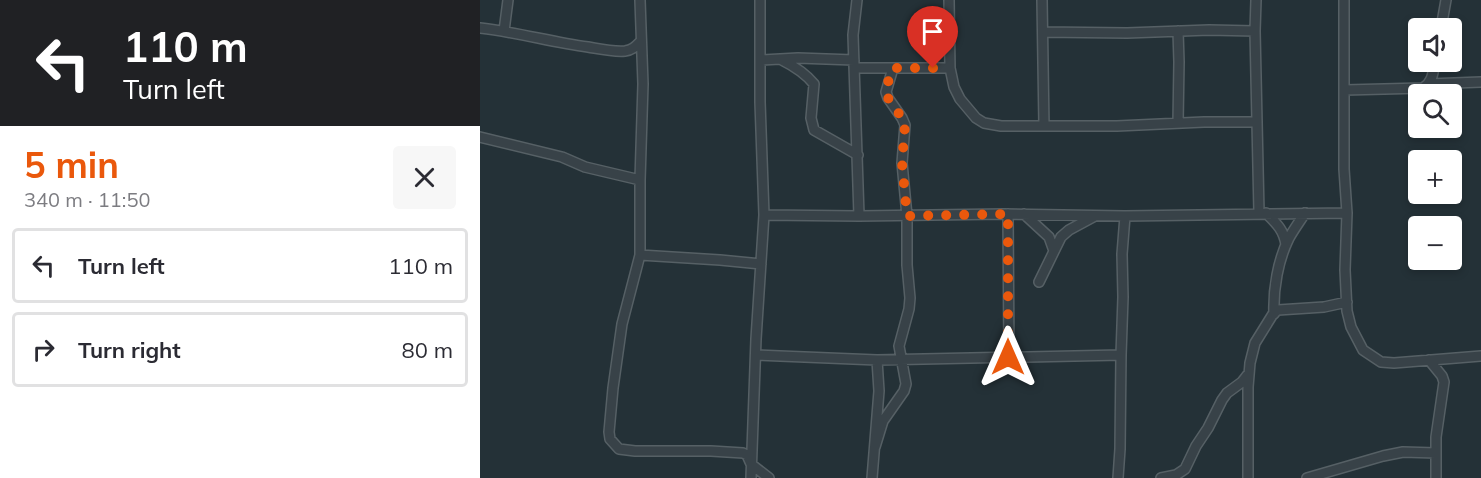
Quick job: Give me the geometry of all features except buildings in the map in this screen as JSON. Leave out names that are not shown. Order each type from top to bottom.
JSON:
[{"type":"street","points":[[504,31],[508,0]]},
{"type":"street","points":[[640,0],[643,84],[640,255],[621,332],[609,439],[619,449],[635,451],[743,453],[747,455],[751,464],[769,478]]},
{"type":"street","points":[[751,478],[764,215],[760,102],[760,0]]},
{"type":"street","points":[[857,0],[854,24],[860,216]]},
{"type":"street","points":[[949,0],[952,80],[960,99],[970,113],[980,121],[1001,126],[1117,126],[1257,122]]},
{"type":"street","points":[[1042,0],[1044,126]]},
{"type":"street","points":[[1256,0],[1257,122],[1263,213],[1280,227],[1286,245]]},
{"type":"street","points":[[1344,0],[1344,169],[1347,213],[1345,270],[1347,311],[1351,327],[1363,350],[1376,360],[1387,363],[1481,356]]},
{"type":"street","points":[[1443,18],[1446,0]]},
{"type":"street","points":[[480,28],[609,50],[627,51],[641,41]]},
{"type":"street","points":[[1178,31],[1178,123]]},
{"type":"street","points":[[1043,32],[1255,31]]},
{"type":"street","points":[[761,60],[798,58],[893,68],[950,68]]},
{"type":"street","points":[[780,59],[814,84],[811,118],[814,130],[858,155]]},
{"type":"street","points":[[875,447],[884,421],[904,391],[906,384],[900,341],[910,298],[907,216],[902,163],[905,125],[886,92],[893,68]]},
{"type":"street","points":[[1428,84],[1433,72]]},
{"type":"street","points":[[1428,84],[1481,82]]},
{"type":"street","points":[[1345,90],[1408,88]]},
{"type":"street","points":[[480,137],[640,180]]},
{"type":"street","points":[[1274,314],[1280,264],[1286,245],[1305,213]]},
{"type":"street","points":[[764,215],[1125,216],[1347,213]]},
{"type":"street","points":[[1008,214],[1008,357]]},
{"type":"street","points":[[1024,214],[1049,237],[1054,251]]},
{"type":"street","points":[[1039,282],[1061,237],[1097,215]]},
{"type":"street","points":[[1118,478],[1122,254],[1125,216]]},
{"type":"street","points":[[640,255],[761,264]]},
{"type":"street","points":[[1248,478],[1248,387],[1255,343],[1278,310],[1324,307],[1347,302]]},
{"type":"street","points":[[756,355],[877,360],[1121,355]]},
{"type":"street","points":[[872,478],[879,391],[877,360]]},
{"type":"street","points":[[1429,360],[1444,382],[1437,418],[1436,478]]},
{"type":"street","points":[[1161,478],[1176,475],[1185,469],[1222,400],[1249,373]]},
{"type":"street","points":[[1307,478],[1403,452],[1436,453]]},
{"type":"route","points":[[933,68],[893,68],[887,85],[888,98],[905,125],[902,163],[907,216],[1008,214],[1008,357]]}]
